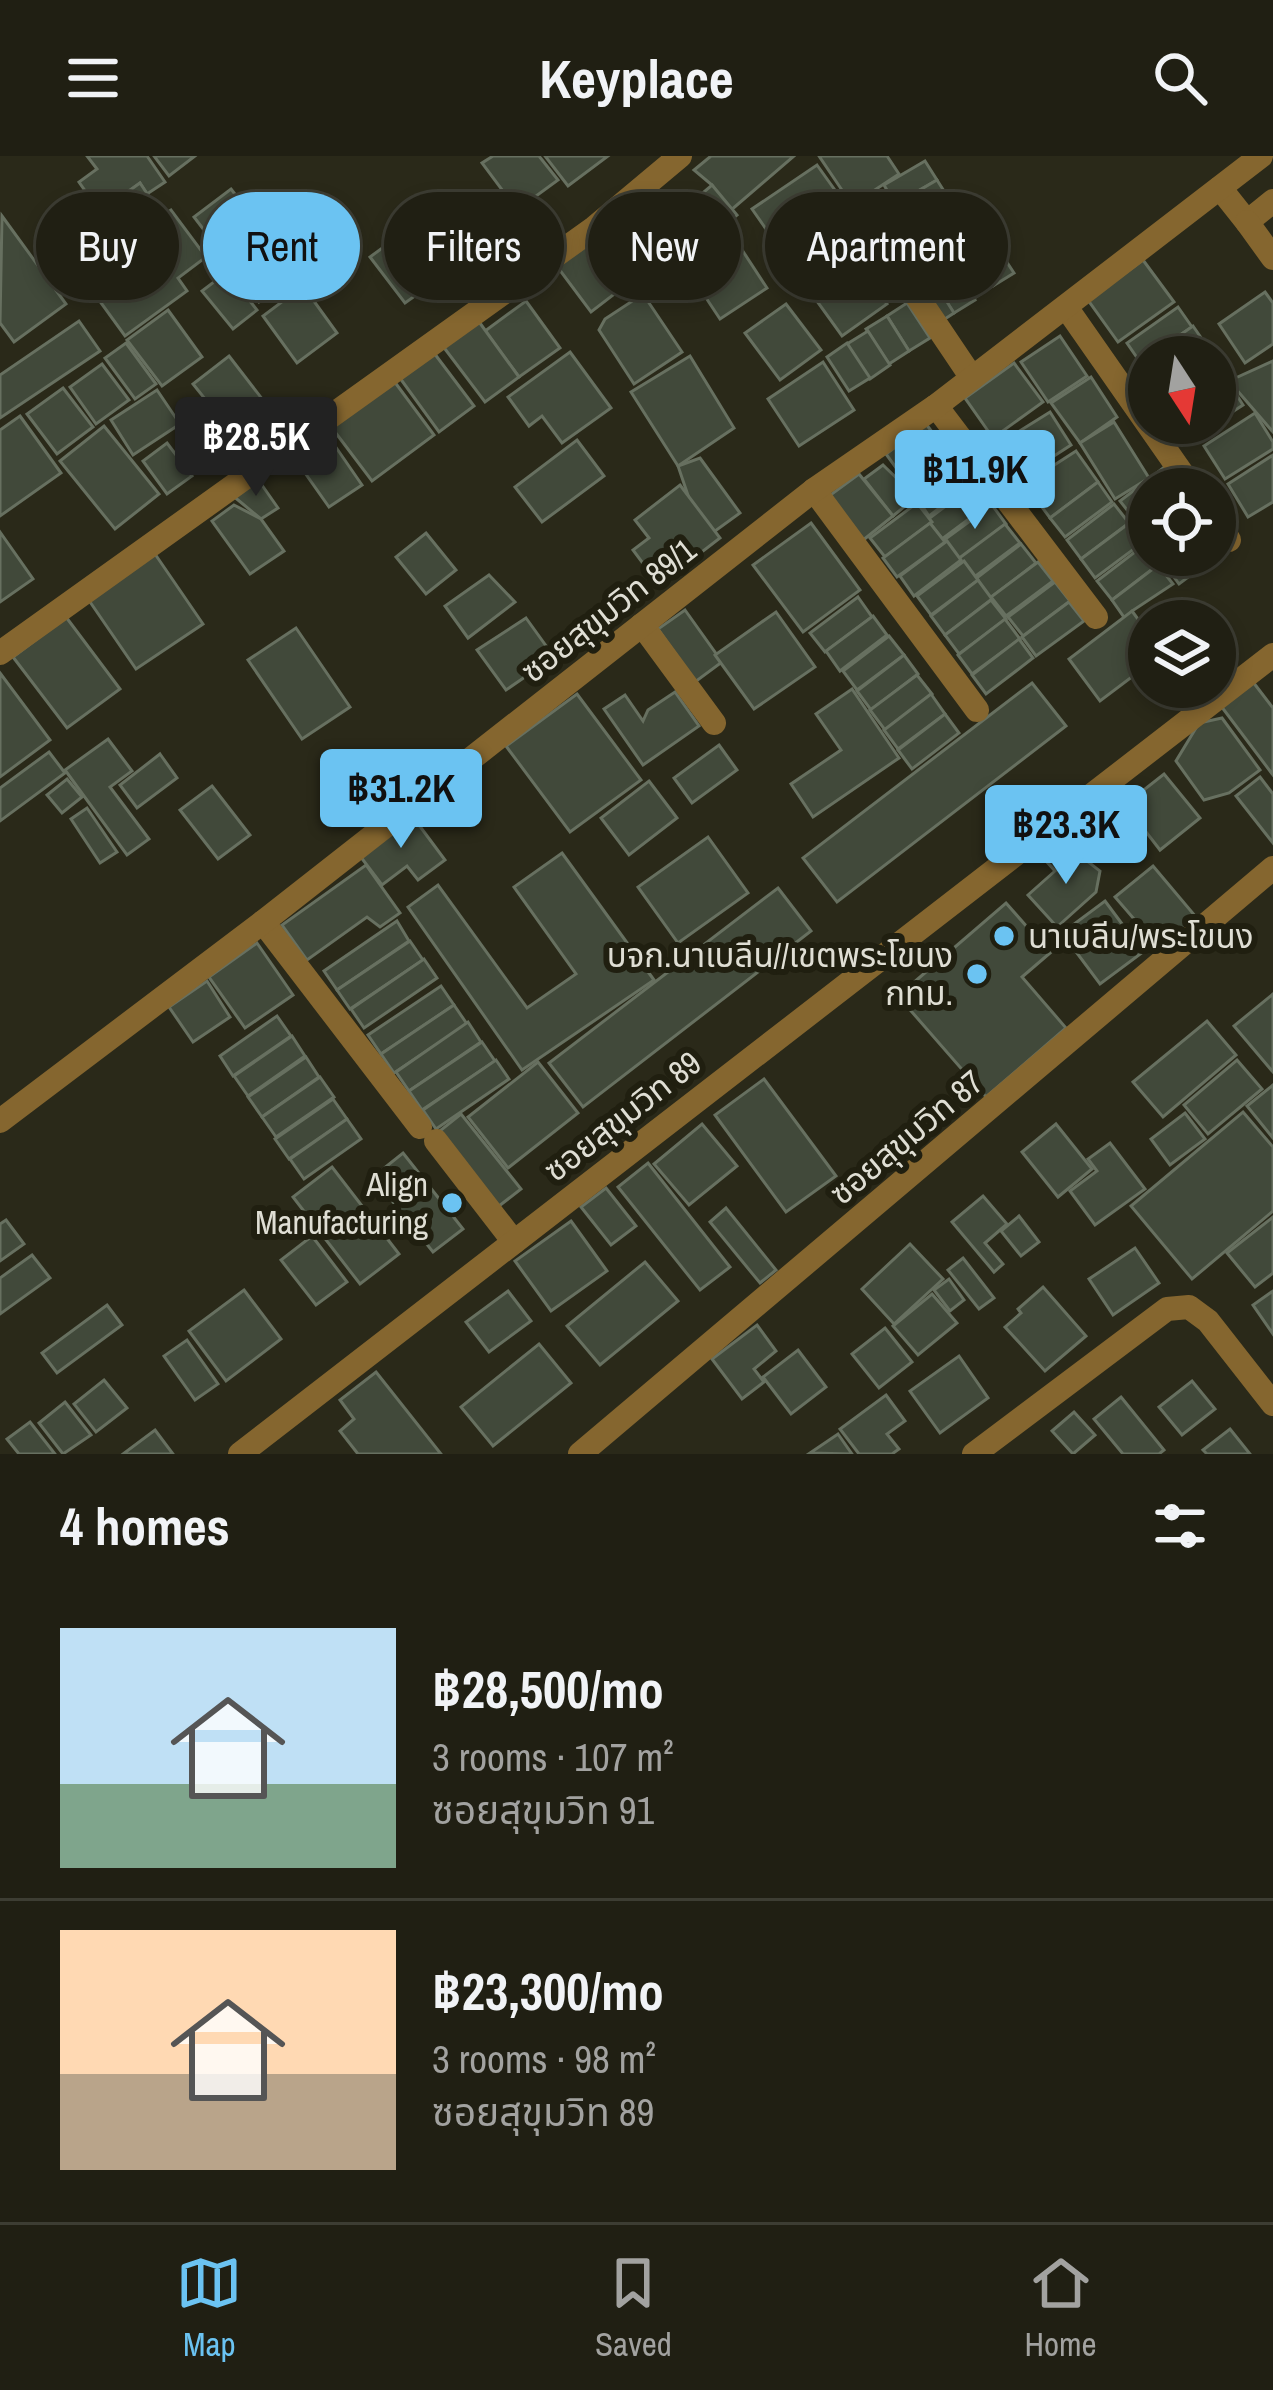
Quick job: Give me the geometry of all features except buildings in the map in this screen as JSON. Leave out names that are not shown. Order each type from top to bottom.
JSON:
[{"type":"street","points":[[0,653],[594,228],[680,156]]},
{"type":"street","name":"ซอยสุขุมวิท 89/1","points":[[0,1121],[263,922],[814,490],[937,406],[1261,156]]},
{"type":"street","points":[[1220,188],[1273,258]]},
{"type":"street","points":[[1246,221],[1273,201]]},
{"type":"street","points":[[920,300],[972,378]]},
{"type":"street","points":[[1066,307],[1178,468]]},
{"type":"street","points":[[937,406],[1096,617]]},
{"type":"street","points":[[814,490],[977,710]]},
{"type":"street","points":[[642,625],[714,723]]},
{"type":"street","name":"ซอยสุขุมวิท 89","points":[[240,1454],[1273,655]]},
{"type":"street","name":"ซอยสุขุมวิท 87","points":[[580,1454],[1273,868]]},
{"type":"street","points":[[263,922],[514,1242]]},
{"type":"street","points":[[974,1454],[1167,1309],[1189,1307],[1208,1321],[1273,1404]]},
{"type":"place","name":"นาเบลีน/พระโขนง","points":[[1004,936]]},
{"type":"place","name":"บจก.นาเบลีน//เขตพระโขนง กทม.","points":[[977,974]]},
{"type":"place","name":"Align Manufacturing","points":[[452,1203]]}]
